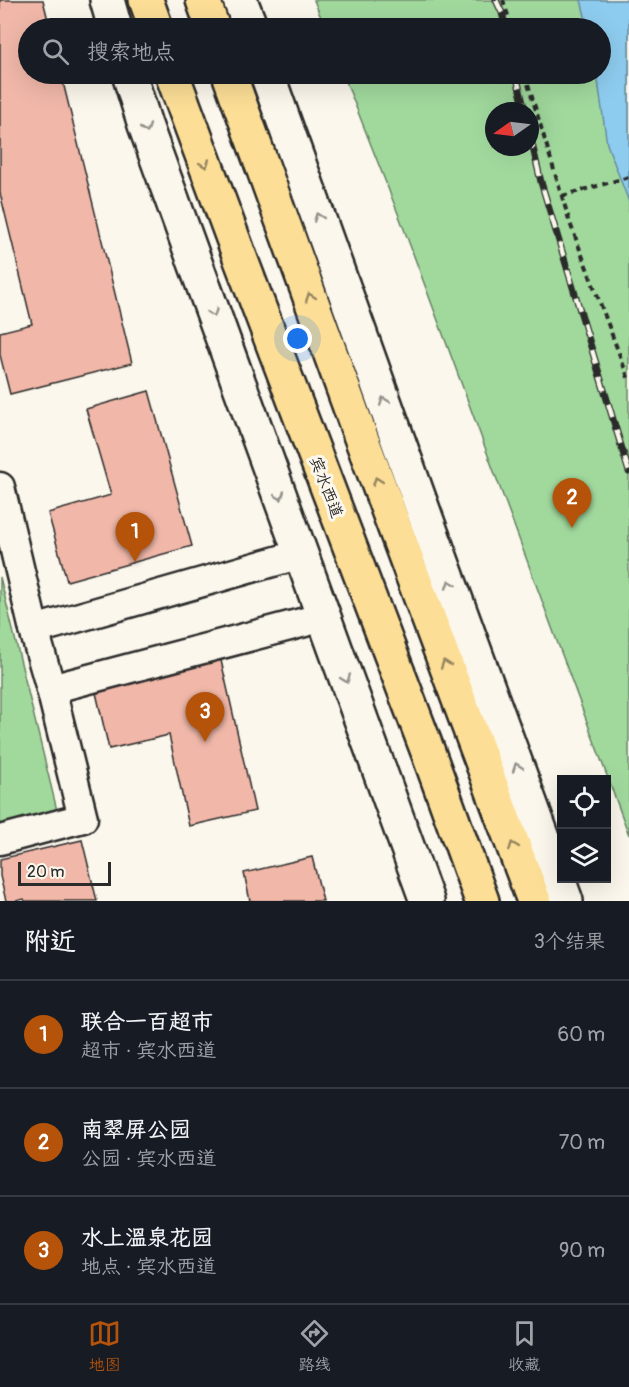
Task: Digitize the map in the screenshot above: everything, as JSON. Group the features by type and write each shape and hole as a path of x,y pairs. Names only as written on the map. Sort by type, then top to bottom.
{"main road":[{"path":"146,0 152,18"},
{"path":"203,0 209,18"},
{"name":"宾水西道","path":"176,84 424,741 482,901"},
{"path":"233,84 363,443 534,901"}],"street":[{"path":"107,0 112,18"},
{"path":"240,0 247,18"},
{"path":"132,84 145,125 427,901"},
{"path":"271,84 566,901"},
{"path":"0,487 34,630 83,818 0,840"},
{"path":"34,630 301,554"},
{"path":"51,689 324,617"}],"path":[{"path":"503,0 509,18"},
{"path":"528,84 570,223 629,380"},
{"path":"562,196 629,177"}],"green space":[{"path":"314,0 629,0 629,835 611,787 611,775 607,775 401,221 347,84 611,84 611,18 321,18"},
{"path":"0,577 62,831 0,849"}],"water":[{"path":"581,0 629,0 629,202 607,144 598,84 611,84 611,18 586,18"}],"building":[{"path":"0,0 43,0 48,18 18,18 18,84 63,84 132,363 10,394 0,355 0,332 32,324 0,193"},
{"path":"149,391 192,546 67,581 48,513 111,495 86,409"},
{"path":"220,656 255,811 189,826 169,735 109,749 94,684"},
{"path":"82,840 97,901 25,901 24,899 6,901 0,876 0,859"},
{"path":"312,857 323,901 250,901 244,873"}],"railway":[{"path":"496,0 503,18"},
{"path":"518,84 523,102"},
{"path":"535,156 629,472"}],"place":[{"name":"南翠屏公园","path":"572,528"},
{"name":"联合一百超市","path":"135,562"},
{"name":"水上温泉花园","path":"205,742"}]}
